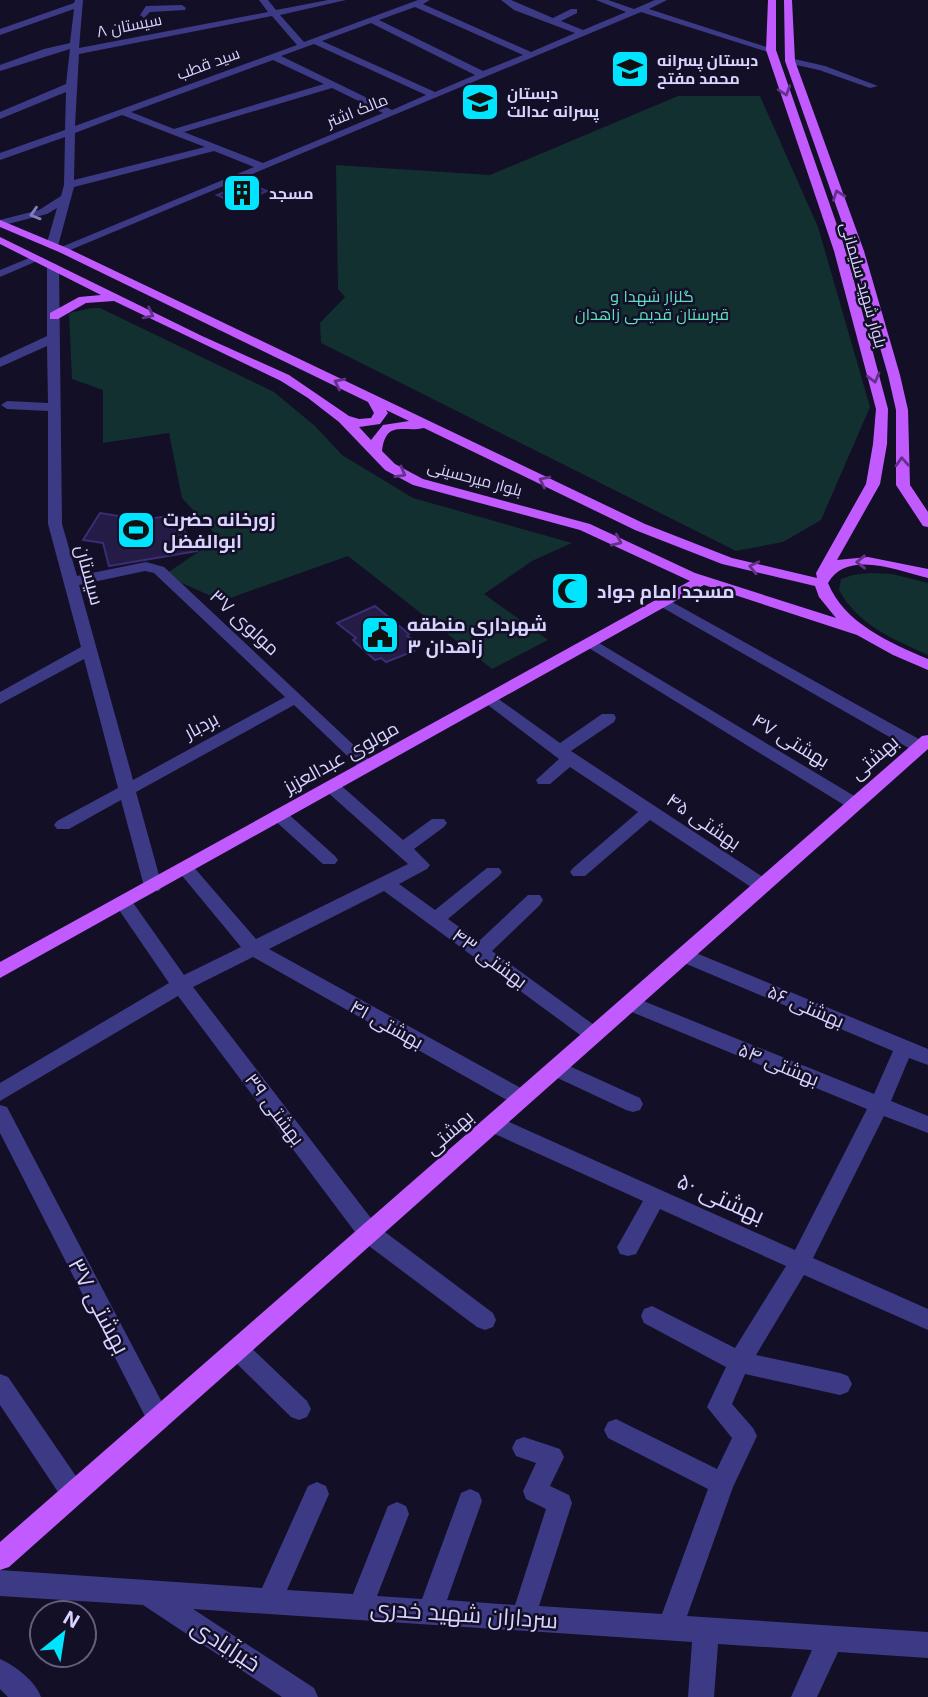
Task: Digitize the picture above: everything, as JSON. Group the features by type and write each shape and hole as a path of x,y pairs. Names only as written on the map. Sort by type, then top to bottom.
{"main road":[{"name":"بلوار شهید سلیمانی","path":"788,0 790,61 858,251 894,375 901,410 903,485 928,523"},
{"name":"بلوار شهید سلیمانی","path":"769,1 771,50 840,251 882,409 880,444 873,484 822,578"},
{"name":"بلوار میرحسینی","path":"0,223 58,248 640,527 727,561 822,578"},
{"name":"بلوار میرحسینی","path":"0,240 198,340 285,378 344,419 390,467 418,482 585,527 702,580 861,631"},
{"path":"54,316 83,300 117,298"},
{"path":"344,419 359,424 375,421 381,413 374,400"},
{"path":"375,454 375,441 385,429 408,424 433,428"},
{"path":"928,574 870,561 842,563 822,578 832,604 861,631 928,665"},
{"name":"مولوی عبدالعزیز","path":"0,971 702,580"},
{"name":"بهشتی","path":"0,1558 924,744"}],"street":[{"path":"262,0 302,45"},
{"name":"سیستان ۸","path":"0,68 47,51 74,49 197,28 342,0"},
{"path":"505,0 583,33"},
{"path":"600,0 771,50"},
{"name":"مالک اشتر","path":"58,248 663,0"},
{"path":"421,2 471,29 530,55"},
{"name":"سید قطب","path":"0,157 421,2"},
{"path":"0,32 78,3 71,86 69,185 58,248"},
{"path":"144,15 146,9 180,4 197,28"},
{"path":"553,22 574,11"},
{"path":"372,20 483,75"},
{"path":"314,41 434,95"},
{"path":"273,56 391,113"},
{"path":"790,61 822,68 873,86"},
{"path":"174,132 333,85"},
{"path":"0,116 71,86"},
{"path":"122,112 262,166"},
{"path":"69,185 215,148"},
{"path":"0,223 43,212 66,197"},
{"path":"0,274 38,258"},
{"name":"سیستان","path":"54,266 55,524 153,886"},
{"path":"0,363 54,338"},
{"path":"7,405 54,407"},
{"name":"مولوی ۳۷","path":"71,582 146,566 159,570 368,766"},
{"path":"663,601 784,670 924,744"},
{"name":"بهشتی ۴۷","path":"589,642 855,804"},
{"path":"3,694 89,649"},
{"name":"بردبار","path":"63,825 295,698"},
{"name":"بهشتی ۴۵","path":"490,698 565,754 763,886"},
{"path":"544,780 565,754 608,718"},
{"path":"0,1093 181,985 421,865 331,786"},
{"path":"579,872 650,810"},
{"path":"279,815 329,860"},
{"path":"403,849 438,823"},
{"path":"185,867 254,950"},
{"path":"436,919 494,872"},
{"name":"بهشتی ۴۳","path":"386,883 594,1035"},
{"path":"481,950 534,900"},
{"name":"بهشتی ۳۹","path":"124,902 181,985 369,1233 485,1320"},
{"name":"بهشتی ۴۱","path":"254,950 521,1098"},
{"name":"بهشتی ۵۶","path":"684,955 928,1057"},
{"name":"بهشتی ۵۴","path":"629,1003 928,1125"},
{"path":"670,1627 722,1484 745,1436 719,1407 739,1362 800,1262 879,1105 904,1047"},
{"path":"556,1068 634,1104"},
{"name":"بهشتی ۳۷","path":"0,1113 158,1418"},
{"name":"بهشتی ۵۰","path":"493,1124 928,1320"},
{"path":"628,1247 656,1197"},
{"path":"652,1317 739,1362 840,1384"},
{"path":"237,1349 299,1409"},
{"path":"0,1385 74,1493"},
{"path":"616,1430 722,1484"},
{"path":"523,1618 559,1503 535,1491 552,1457 524,1448"},
{"path":"269,1601 317,1494"},
{"path":"430,1612 470,1501"},
{"path":"360,1607 397,1514"},
{"name":"سرداران شهید خدری","path":"0,1583 928,1645"},
{"name":"خیرآبادی","path":"147,1593 305,1697"},
{"path":"701,1697 706,1630"},
{"path":"804,1697 831,1639"},
{"path":"0,1672 28,1697"}],"green space":[{"name":"گلزار شهدا و قبرستان قدیمی زاهدان","path":"678,96 760,96 818,227 870,407 821,520 783,542 736,551 321,343 320,323 345,297 338,289 336,165 490,175"},
{"path":"100,308 274,392 315,426 342,455 413,498 572,543 532,561 484,594 548,640 492,669 348,556 222,601 164,575 219,538 182,498 169,433 103,443 103,390 72,379 69,313"},
{"path":"870,573 892,574 928,583 928,655 878,630 856,613 847,602 839,590 841,579"}],"building":[{"name":"مسجد","path":"247,183 267,191 237,204 217,195"},
{"name":"زورخانه حضرت ابوالفضل","path":"100,513 142,520 174,515 197,551 109,566 103,543 83,540"},
{"name":"شهرداری منطقه ۳ زاهدان","path":"375,606 416,642 408,646 414,651 386,662 381,658 375,660 353,640 356,638 337,623"}],"place":[{"name":"دبستان پسرانه محمد مفتح","path":"630,69"},
{"name":"دبستان پسرانه عدالت","path":"480,102"},
{"name":"مسجد","path":"242,193"},
{"name":"زورخانه حضرت ابوالفضل","path":"136,530"},
{"name":"مسجد امام جواد","path":"570,591"},
{"name":"شهرداری منطقه ۳ زاهدان","path":"380,635"}]}
